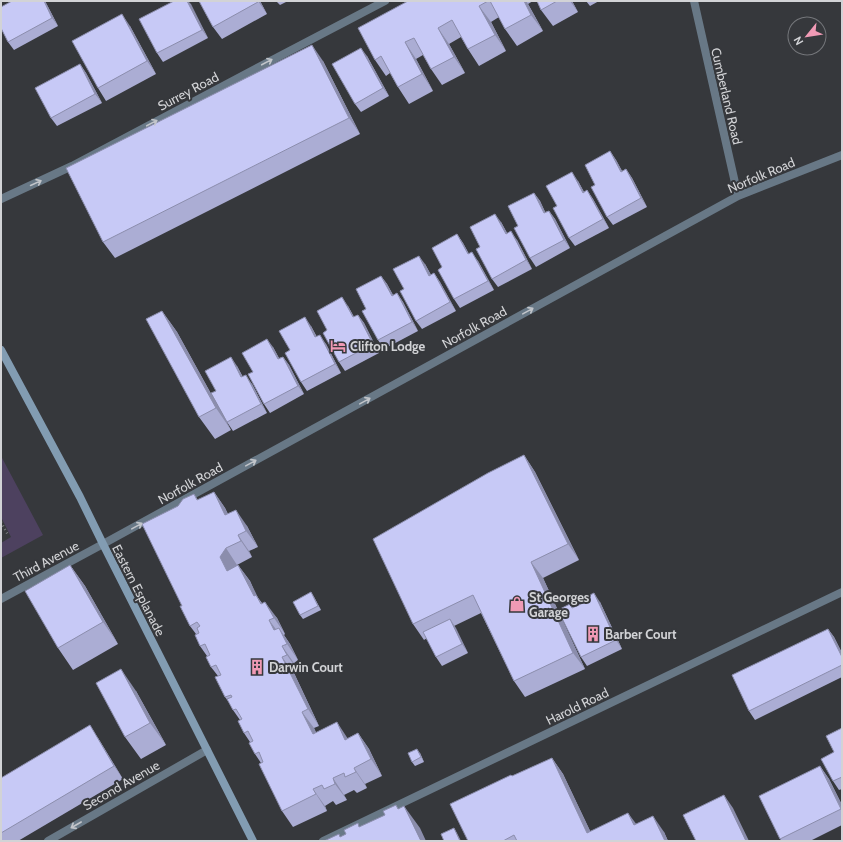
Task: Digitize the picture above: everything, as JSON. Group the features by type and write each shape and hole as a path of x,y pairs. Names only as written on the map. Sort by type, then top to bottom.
{"main road":[{"name":"Eastern Esplanade","path":"1,350 80,497 253,841"}],"street":[{"name":"Surrey Road","path":"1,199 72,166 386,1"},
{"name":"Cumberland Road","path":"694,1 738,196"},
{"name":"Norfolk Road","path":"103,544 738,196 842,155"},
{"name":"Third Avenue","path":"1,599 103,544"},
{"name":"Harold Road","path":"323,841 842,592"},
{"name":"Second Avenue","path":"48,841 207,750"}],"path":[{"path":"1,522 8,535"}],"shaded area":[{"path":"1,456 43,535 1,558 1,543 11,537 1,517"}],"building":[{"path":"12,1 44,1 52,18 8,42 1,28 1,7"},
{"path":"174,1 187,1 202,30 157,53 139,19"},
{"path":"199,1 258,1 258,2 213,27"},
{"path":"408,1 488,1 479,6 495,35 468,49 452,20 438,28 454,57 431,69 414,38 405,42 422,74 398,87 381,56 375,60 358,28"},
{"path":"490,1 524,1 531,15 505,29"},
{"path":"537,1 557,1 541,10"},
{"path":"122,14 147,61 98,88 72,41"},
{"path":"312,45 349,118 103,242 66,168"},
{"path":"361,48 383,88 355,104 332,64"},
{"path":"80,64 95,94 51,118 35,88"},
{"path":"610,151 621,172 626,169 641,198 607,217 591,187 595,185 585,165"},
{"path":"572,172 583,193 587,190 603,219 569,238 553,208 557,206 546,186"},
{"path":"534,193 544,213 549,211 564,240 530,258 514,228 518,226 508,206"},
{"path":"495,214 506,234 511,231 526,260 492,279 476,249 480,247 470,227"},
{"path":"457,234 468,254 472,252 488,281 454,299 438,270 442,267 432,248"},
{"path":"419,256 429,276 434,273 450,302 416,321 400,291 404,289 393,269"},
{"path":"381,276 392,296 397,293 412,322 378,340 362,311 366,309 356,289"},
{"path":"342,297 353,317 358,315 373,344 339,362 323,333 327,330 317,311"},
{"path":"162,311 216,408 199,417 146,319"},
{"path":"305,317 315,337 320,335 335,364 301,382 285,353 290,350 279,331"},
{"path":"267,339 278,359 283,357 298,386 264,404 248,374 253,372 242,353"},
{"path":"231,357 241,377 246,375 261,404 227,422 211,393 216,391 205,371"},
{"path":"524,455 568,544 531,562 573,653 514,681 473,595 413,624 373,539 488,473"},
{"name":"Darwin Court","path":"214,492 225,515 236,510 246,531 238,535 241,541 226,548 220,557 227,571 238,565 254,596 256,595 261,604 265,602 274,618 269,620 274,630 279,628 287,644 282,646 287,655 282,657 308,709 302,712 313,734 337,722 345,740 358,733 371,759 354,768 356,772 345,777 344,773 333,778 335,784 324,789 322,785 313,789 316,794 282,811 259,764 263,762 259,752 255,754 249,743 253,741 248,731 244,733 238,721 242,719 236,709 233,710 227,699 232,697 231,695 225,697 215,677 221,675 216,665 211,667 206,657 210,655 205,644 200,646 195,635 199,633 197,628 200,626 197,622 190,626 180,606 182,606 142,524 178,506 183,499 194,494 197,500"},
{"path":"70,565 103,622 58,648 25,591"},
{"path":"311,592 318,606 300,615 293,602"},
{"name":"Barber Court","path":"594,593 616,640 581,657 558,610 570,604 572,608 579,605 585,602 584,598"},
{"path":"450,619 462,644 436,657 423,632"},
{"path":"828,629 842,657 842,665 749,711 732,675"},
{"path":"121,669 150,723 125,737 96,683"},
{"path":"90,725 114,766 1,833 1,778"},
{"path":"842,728 842,777 833,781 821,759 834,752 826,736"},
{"path":"417,749 421,757 412,762 408,753"},
{"path":"552,758 587,833 628,813 634,825 653,816 665,841 517,841 514,835 503,841 468,841 450,804 511,775 512,776"},
{"path":"820,766 841,809 780,839 759,796"},
{"path":"724,795 746,841 696,841 683,815"},
{"path":"396,805 398,809 404,806 421,841 324,841 339,834 340,837 346,834 344,830 358,823 359,827 385,815 383,811"},
{"path":"454,828 460,841 444,841 441,834"}],"place":[{"name":"Clifton Lodge","path":"338,346"},
{"name":"St Georges Garage","path":"517,604"},
{"name":"Barber Court","path":"593,634"},
{"name":"Darwin Court","path":"257,667"}]}
